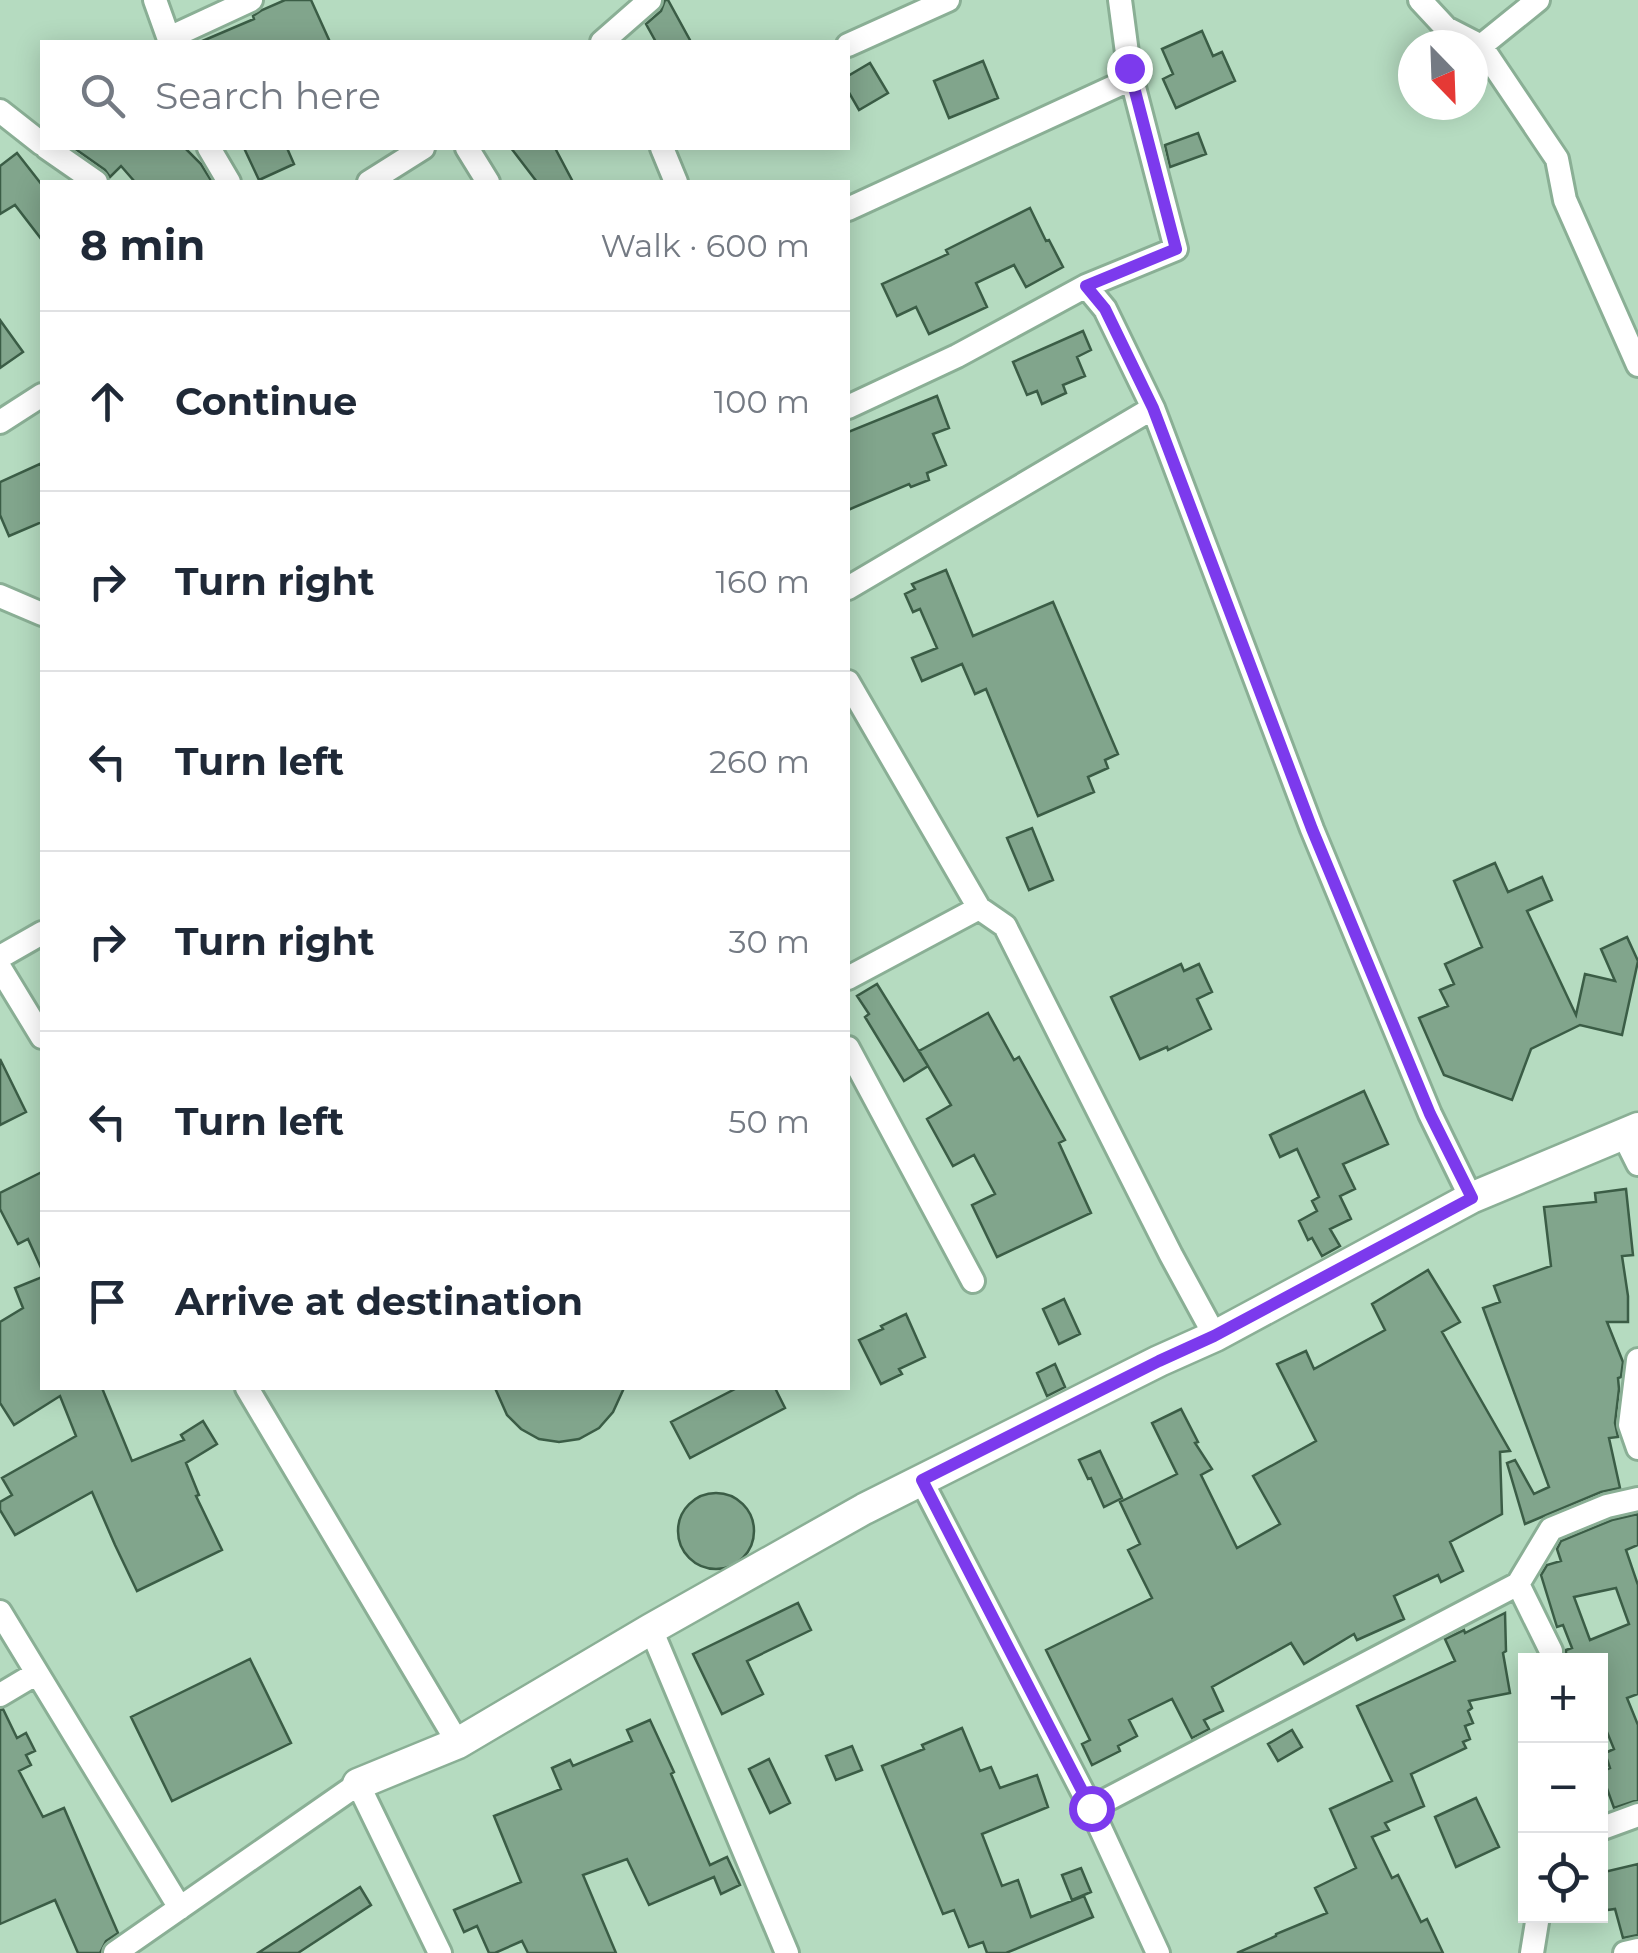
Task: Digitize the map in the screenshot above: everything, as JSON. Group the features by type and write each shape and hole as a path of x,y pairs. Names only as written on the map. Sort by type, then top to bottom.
{"street":[{"path":"156,0 169,40 251,0"},
{"path":"604,40 650,0"},
{"path":"850,44 948,0"},
{"path":"850,406 956,356 1086,286 1176,249 1131,79 1120,0"},
{"path":"1420,0 1450,30"},
{"path":"1488,41 1538,0"},
{"path":"1488,55 1557,159 1566,200 1638,366"},
{"path":"850,208 1131,79"},
{"path":"0,112 40,142"},
{"path":"51,150 93,180"},
{"path":"210,150 228,180"},
{"path":"371,180 420,150"},
{"path":"469,150 487,180"},
{"path":"663,150 675,180"},
{"path":"1086,286 1105,309 1153,408 1312,829 1430,1114 1472,1198"},
{"path":"0,422 40,396"},
{"path":"850,587 1153,408"},
{"path":"0,596 40,613"},
{"path":"850,685 979,908 1004,926 1214,1336"},
{"path":"850,977 979,908"},
{"path":"0,957 40,934"},
{"path":"0,968 40,1034"},
{"path":"850,1052 973,1280"},
{"path":"116,1953 358,1784 458,1743 864,1509 1214,1336 1472,1198 1630,1131 1638,1164"},
{"path":"1638,1360 1630,1424 1638,1448"},
{"path":"248,1390 458,1743"},
{"path":"922,1480 1091,1808 1158,1953"},
{"path":"1091,1808 1518,1584 1551,1529 1608,1506 1638,1499"},
{"path":"1518,1584 1551,1653"},
{"path":"0,1612 180,1908"},
{"path":"651,1629 787,1953"},
{"path":"0,1695 36,1672"},
{"path":"358,1784 440,1953"},
{"path":"1608,1825 1638,1815"},
{"path":"1532,1953 1537,1923"},
{"path":"1625,1953 1638,1950"}],"building":[{"path":"285,0 311,0 329,40 205,40 254,19 262,10"},
{"path":"668,0 690,40 655,40 646,24"},
{"path":"1202,31 1213,56 1222,52 1235,81 1176,108 1163,79 1173,74 1162,49"},
{"path":"983,61 998,98 949,118 934,81"},
{"path":"870,63 888,93 859,110 850,94 850,75"},
{"path":"1198,133 1206,154 1170,167 1165,145"},
{"path":"77,150 187,150 211,180 133,180 121,166 110,177"},
{"path":"245,150 288,150 294,164 259,180"},
{"path":"513,150 556,150 572,180 535,180"},
{"path":"17,153 40,182 40,237 15,205 0,214 0,166"},
{"path":"1030,208 1063,267 1026,287 1014,265 976,283 987,307 929,334 916,307 897,316 882,284 948,254 946,250"},
{"path":"0,320 23,352 0,368"},
{"path":"1083,331 1091,350 1077,357 1085,376 1063,385 1066,393 1042,404 1037,391 1027,395 1013,362"},
{"path":"937,396 949,428 933,434 946,465 927,473 929,480 911,487 909,484 850,509 850,431"},
{"path":"40,464 40,523 9,536 0,515 0,482"},
{"path":"946,570 973,636 1053,602 1118,754 1105,760 1108,768 1088,777 1094,792 1038,816 986,689 975,694 962,664 922,681 912,658 937,648 920,609 913,612 905,594 915,589 912,584"},
{"path":"1032,828 1053,880 1029,890 1007,838"},
{"path":"1495,863 1508,892 1542,877 1552,900 1527,911 1576,1015 1585,974 1615,981 1601,949 1627,937 1638,961 1622,1035 1580,1025 1531,1049 1512,1100 1444,1075 1419,1018 1448,1006 1440,990 1454,984 1445,964 1482,947 1454,881"},
{"path":"1181,964 1184,971 1199,964 1212,992 1197,999 1211,1029 1140,1059 1111,997"},
{"path":"877,984 928,1066 904,1081 865,1017 869,1014 857,996"},
{"path":"988,1013 1014,1060 1019,1057 1065,1140 1059,1143 1091,1213 997,1257 972,1205 995,1194 974,1155 953,1166 927,1119 951,1105 919,1051"},
{"path":"0,1059 26,1112 0,1125"},
{"path":"1364,1091 1388,1144 1343,1164 1355,1189 1340,1196 1351,1219 1330,1229 1340,1246 1322,1256 1299,1221 1317,1211 1312,1201 1319,1197 1297,1149 1280,1157 1270,1135"},
{"path":"40,1173 40,1266 28,1239 18,1244 0,1209 0,1193"},
{"path":"1626,1189 1633,1255 1622,1256 1628,1322 1607,1322 1623,1362 1615,1423 1618,1437 1609,1438 1620,1488 1525,1524 1507,1463 1515,1460 1534,1494 1549,1487 1483,1308 1500,1302 1494,1286 1551,1266 1544,1207 1596,1202 1595,1193"},
{"path":"1428,1270 1460,1322 1442,1332 1510,1451 1500,1452 1502,1514 1450,1542 1463,1571 1441,1582 1438,1575 1394,1596 1404,1619 1357,1640 1354,1634 1304,1664 1291,1643 1212,1687 1223,1711 1204,1720 1209,1729 1192,1738 1172,1699 1129,1720 1137,1736 1118,1746 1120,1751 1092,1765 1082,1744 1090,1740 1046,1650 1152,1598 1128,1550 1140,1544 1120,1502 1177,1474 1152,1423 1181,1409 1198,1442 1195,1443 1212,1469 1201,1475 1237,1548 1280,1524 1253,1476 1316,1441 1277,1364 1306,1351 1314,1369 1385,1330 1372,1304"},
{"path":"40,1278 40,1390 103,1390 132,1461 184,1440 181,1435 203,1421 217,1444 186,1463 199,1495 196,1496 222,1550 137,1591 92,1492 15,1535 0,1510 0,1502 12,1495 2,1478 76,1436 60,1396 14,1425 0,1403 0,1322 23,1308 15,1288"},
{"path":"1064,1299 1080,1334 1059,1344 1043,1309"},
{"path":"906,1314 925,1357 899,1369 902,1374 881,1384 859,1340"},
{"path":"1055,1364 1065,1387 1047,1396 1037,1373"},
{"path":"496,1390 623,1390 613,1412 599,1428 579,1439 539,1439 507,1415"},
{"path":"733,1390 776,1390 785,1408 690,1458 671,1422"},
{"path":"1100,1451 1122,1498 1104,1507 1079,1460"},
{"path":"716,1493 743,1504 754,1531 743,1558 716,1569 689,1558 678,1531 689,1504"},
{"path":"1638,1514 1638,1545 1626,1550 1638,1585 1638,1694 1627,1698 1638,1725 1638,1800 1614,1808 1608,1791 1608,1752 1614,1749 1608,1734 1608,1653 1566,1653 1572,1648 1563,1625 1557,1627 1541,1575 1547,1565 1561,1561 1557,1549 1561,1541","holes":["1616,1588 1629,1624 1590,1640 1574,1597"]},
{"path":"798,1603 811,1630 747,1661 763,1694 722,1714 693,1654"},
{"path":"1505,1613 1503,1653 1510,1693 1469,1701 1473,1723 1465,1726 1470,1739 1463,1742 1466,1748 1411,1774 1424,1806 1385,1823 1389,1830 1372,1837 1392,1878 1398,1875 1421,1922 1427,1919 1443,1953 1237,1953 1327,1913 1315,1888 1356,1868 1330,1809 1392,1781 1357,1706 1455,1661 1445,1639"},
{"path":"250,1659 291,1743 172,1801 131,1717"},
{"path":"3,1709 17,1738 26,1733 35,1751 26,1755 31,1765 19,1771 43,1817 64,1808 118,1933 106,1941 100,1953 78,1953 55,1900 0,1924"},
{"path":"650,1720 710,1865 727,1857 740,1885 721,1894 714,1877 649,1905 627,1859 583,1875 616,1953 528,1953 522,1941 489,1953 477,1926 464,1932 454,1910 521,1882 494,1816 561,1789 552,1768 570,1760 573,1766 632,1741 627,1730"},
{"path":"962,1728 980,1771 991,1767 1000,1788 1037,1775 1048,1807 982,1834 1002,1886 1018,1880 1031,1917 1084,1896 1093,1917 1006,1953 987,1953 983,1942 969,1947 954,1910 943,1914 882,1766"},
{"path":"1292,1730 1302,1747 1278,1761 1268,1744"},
{"path":"852,1746 862,1770 836,1780 826,1756"},
{"path":"769,1759 790,1803 770,1813 749,1769"},
{"path":"1476,1798 1499,1847 1456,1867 1435,1817"},
{"path":"1638,1864 1638,1935 1623,1938 1615,1909 1608,1910 1608,1871"},
{"path":"1081,1868 1091,1892 1072,1900 1062,1875"},
{"path":"360,1887 371,1905 298,1953 258,1953"}],"route":[{"path":"1091,1808 922,1480 1214,1336 1472,1198 1430,1114 1312,829 1153,408 1105,309 1086,286 1176,249 1129,68"}]}
